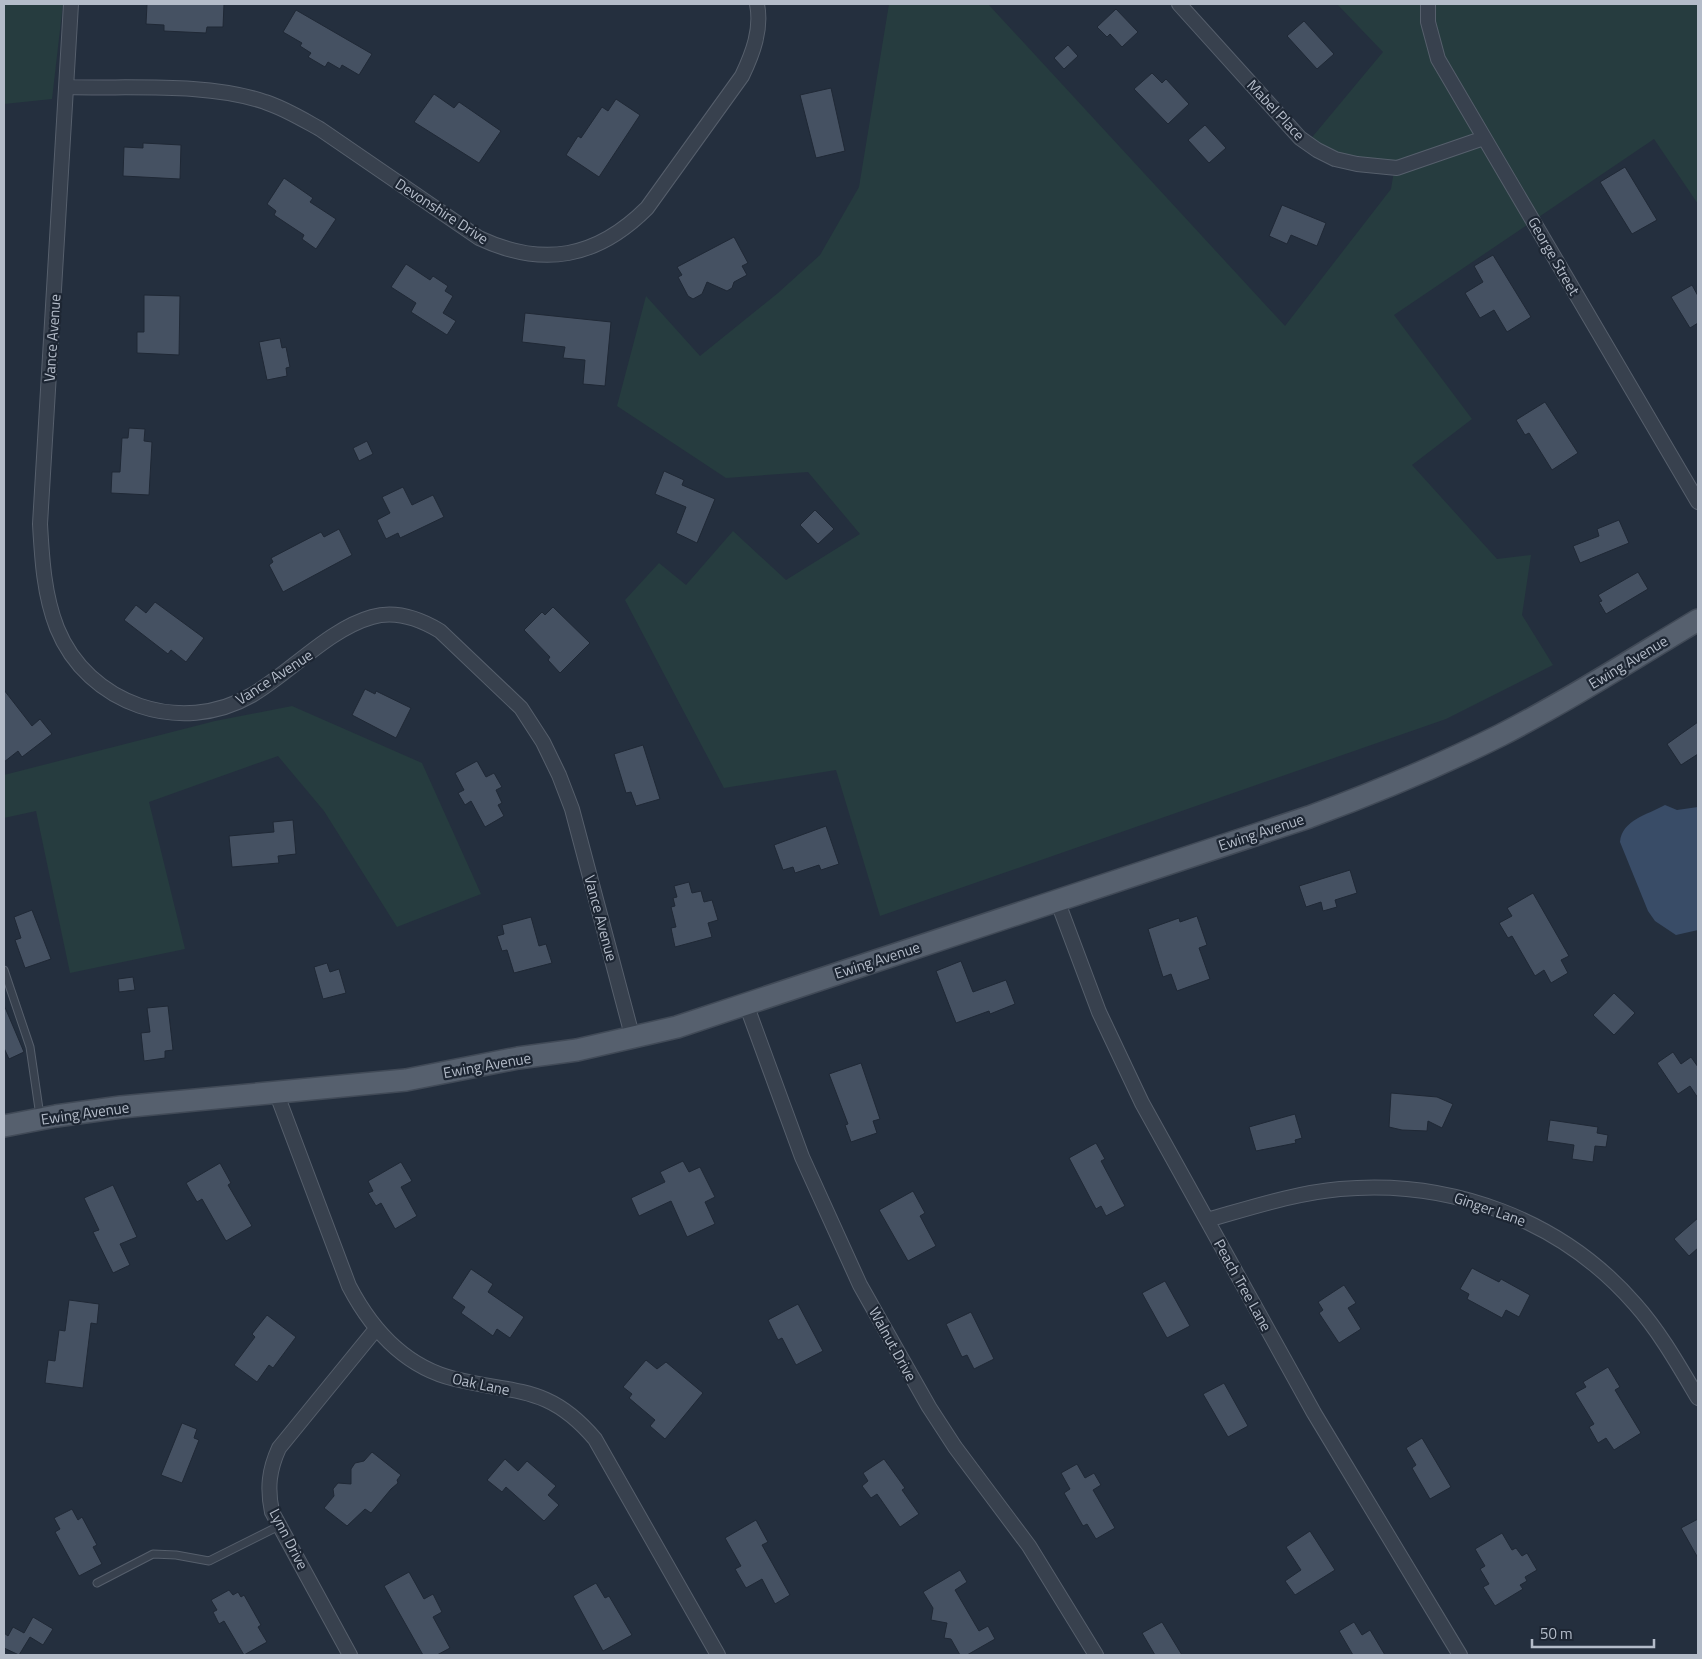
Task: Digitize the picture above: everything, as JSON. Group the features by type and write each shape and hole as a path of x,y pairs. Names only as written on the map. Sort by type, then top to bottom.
{"main road":[{"name":"Ewing Avenue","path":"4,1126 40,1118 121,1107 406,1080 633,1039 746,1004 1309,817 1431,768 1503,734 1572,696 1698,620"}],"street":[{"name":"Vance Avenue","path":"71,4 40,524 42,559 49,599 57,628 68,649 80,666 98,684 118,697 160,712 184,714 223,708 253,694 355,623 374,616 390,614 409,616 426,622 440,632 521,708 543,742 572,808 633,1039"},
{"name":"Devonshire Drive","path":"67,87 205,90 238,94 265,102 295,114 320,129 479,238 500,248 522,254 563,254 585,250 608,240 629,226 647,208 742,76 752,55 757,33 757,4"},
{"name":"Mabel Place","path":"1179,4 1300,138 1317,150 1335,159 1357,164 1397,168 1484,138"},
{"name":"George Street","path":"1428,4 1428,22 1438,59 1698,502"},
{"name":"Peach Tree Lane","path":"1057,900 1099,1012 1124,1069 1314,1413 1460,1655"},
{"name":"Walnut Drive","path":"746,1004 802,1157 860,1285 929,1407 955,1448 1029,1546 1096,1655"},
{"name":"Oak Lane","path":"276,1092 349,1286 362,1311 376,1329 406,1356 430,1370 453,1379 536,1395 564,1409 580,1422 595,1439 718,1655"},
{"name":"Ginger Lane","path":"1207,1220 1302,1195 1338,1189 1374,1187 1416,1189 1452,1195 1492,1207 1525,1221 1557,1238 1610,1278 1635,1304 1661,1337 1698,1398"},
{"name":"Lynn Drive","path":"350,1655 279,1526 268,1496 268,1480 279,1448 376,1329"}],"lane":[{"path":"4,970 30,1048 40,1118"},
{"path":"97,1583 153,1554 176,1555 209,1561 279,1526"}],"green space":[{"path":"4,4 63,4 52,99 4,104"},
{"path":"889,4 988,4 1285,326 1391,189 1395,165 1304,147 1383,52 1337,4 1698,4 1698,204 1654,139 1394,315 1472,419 1412,465 1497,559 1531,555 1522,615 1553,665 1446,719 880,916 836,770 724,788 625,600 659,563 686,585 733,531 786,580 860,534 808,472 726,478 617,406 646,296 700,356 778,293 820,255 859,187"},
{"path":"292,706 422,763 481,894 397,927 324,811 278,756 149,802 185,949 70,973 36,811 4,818 4,775 215,721"}],"water":[{"path":"1665,805 1677,810 1698,807 1698,930 1676,935 1655,921 1648,911 1620,842 1625,828 1630,823"}],"building":[{"path":"147,4 224,4 223,27 207,27 206,33 164,31 164,25 146,24"},
{"path":"1116,9 1138,32 1122,47 1110,34 1107,37 1097,27"},
{"path":"296,10 372,54 359,75 342,65 340,69 328,62 325,67 308,57 311,53 300,46 302,43 283,32"},
{"path":"1304,21 1334,54 1317,69 1287,36"},
{"path":"1068,45 1078,56 1064,69 1054,58"},
{"path":"1152,73 1162,83 1166,79 1189,104 1168,124 1134,89"},
{"path":"831,88 845,151 816,158 800,95"},
{"path":"434,94 454,108 459,102 501,131 479,163 414,122"},
{"path":"616,99 640,115 599,177 566,155 578,136 581,138 602,107 608,111"},
{"path":"1205,125 1226,148 1209,163 1188,140"},
{"path":"143,143 181,145 180,179 123,176 124,147 143,148"},
{"path":"1625,167 1657,220 1632,234 1600,182"},
{"path":"284,178 313,198 310,202 336,219 316,249 302,239 304,235 274,215 276,211 267,204"},
{"path":"1282,205 1326,223 1317,246 1291,235 1287,244 1269,236"},
{"path":"734,237 748,263 742,266 747,275 734,282 732,288 727,291 707,282 702,294 693,299 688,296 678,277 682,275 677,267"},
{"path":"1493,255 1531,317 1507,332 1494,310 1480,318 1465,293 1483,282 1474,266"},
{"path":"406,264 430,280 433,276 448,286 445,291 453,296 443,313 456,321 447,335 411,312 416,303 391,287"},
{"path":"1692,285 1698,296 1698,323 1690,328 1671,297"},
{"path":"144,295 180,296 179,355 137,353 137,332 144,332"},
{"path":"525,313 611,322 605,386 583,384 585,360 563,358 565,347 522,342"},
{"path":"280,338 282,348 286,347 290,367 286,368 287,376 267,380 259,342"},
{"path":"1545,402 1578,453 1552,470 1529,433 1525,435 1516,420"},
{"path":"129,428 145,429 144,441 152,442 149,495 111,493 112,472 120,472 122,438 128,438"},
{"path":"367,441 373,454 359,461 353,448"},
{"path":"664,471 684,480 682,485 715,499 697,543 676,533 686,507 655,494"},
{"path":"403,487 412,505 433,495 444,517 400,538 398,533 386,539 377,520 390,513 382,497"},
{"path":"815,510 834,529 818,544 800,525"},
{"path":"1619,520 1629,543 1580,563 1573,546 1599,536 1597,529"},
{"path":"339,529 352,555 283,592 269,565 273,562 271,558 321,532 324,537"},
{"path":"1638,572 1648,589 1606,614 1599,602 1602,601 1598,595"},
{"path":"155,602 204,638 186,662 171,650 168,654 124,620 136,605 146,613"},
{"path":"553,607 590,643 560,673 548,660 550,657 524,630 542,612 545,615"},
{"path":"365,689 375,694 376,691 411,708 396,738 352,715"},
{"path":"4,690 32,726 40,719 52,734 22,757 18,751 4,762"},
{"path":"1698,722 1698,754 1681,765 1667,744"},
{"path":"643,745 660,799 636,806 631,792 626,793 614,754"},
{"path":"477,761 486,777 494,773 502,787 496,790 502,803 498,805 504,816 485,827 471,801 465,805 458,793 464,790 455,773"},
{"path":"293,820 296,854 278,856 279,863 232,867 229,836 274,832 273,822"},
{"path":"826,826 839,864 821,870 819,865 795,873 793,867 783,870 774,845"},
{"path":"1350,870 1357,893 1335,900 1337,907 1323,911 1321,902 1306,907 1299,886"},
{"path":"689,882 692,893 701,891 704,902 712,900 718,920 708,923 712,937 675,947 671,928 676,927 671,907 675,906 673,898 677,897 674,886"},
{"path":"1533,893 1569,956 1561,960 1568,973 1551,983 1544,970 1535,976 1512,936 1508,938 1499,923 1512,916 1507,908"},
{"path":"32,910 51,959 25,968 15,940 21,938 14,917"},
{"path":"1197,916 1207,945 1199,948 1210,979 1177,991 1171,974 1163,977 1148,929 1179,918 1180,922"},
{"path":"531,917 539,946 546,944 552,963 514,973 507,950 502,951 497,936 504,934 502,925"},
{"path":"961,961 973,992 1006,980 1015,1004 990,1014 989,1011 956,1023 936,971"},
{"path":"327,963 330,972 339,969 346,993 323,999 314,967"},
{"path":"133,977 135,990 119,992 118,979"},
{"path":"1614,993 1635,1013 1614,1035 1593,1015"},
{"path":"4,1005 24,1052 9,1059 4,1048"},
{"path":"168,1006 173,1050 165,1051 165,1058 144,1061 141,1033 150,1032 147,1008"},
{"path":"1673,1052 1681,1064 1691,1057 1698,1067 1698,1098 1690,1086 1678,1094 1657,1063"},
{"path":"861,1063 880,1119 873,1121 877,1133 851,1142 845,1125 848,1124 829,1074"},
{"path":"1391,1093 1437,1097 1453,1104 1442,1128 1428,1121 1427,1131 1402,1130 1389,1127"},
{"path":"1295,1114 1302,1138 1295,1140 1296,1143 1256,1151 1249,1127"},
{"path":"1550,1120 1598,1127 1597,1133 1608,1135 1606,1147 1595,1146 1593,1162 1572,1159 1574,1145 1547,1141"},
{"path":"1096,1143 1105,1159 1101,1161 1125,1206 1106,1216 1101,1206 1096,1209 1069,1158"},
{"path":"683,1161 689,1172 700,1167 715,1197 705,1202 715,1224 687,1237 671,1201 639,1216 631,1198 665,1182 660,1172"},
{"path":"401,1162 412,1181 401,1187 417,1216 395,1229 381,1203 376,1206 368,1193 373,1191 368,1181"},
{"path":"220,1163 231,1183 228,1185 252,1226 226,1241 202,1199 197,1202 186,1183"},
{"path":"113,1185 137,1237 120,1244 130,1265 113,1273 93,1232 99,1230 84,1198"},
{"path":"913,1191 925,1213 920,1216 936,1246 908,1261 879,1210"},
{"path":"1698,1218 1698,1248 1689,1256 1674,1239"},
{"path":"1472,1268 1499,1282 1501,1279 1530,1295 1519,1317 1506,1310 1502,1318 1467,1299 1469,1294 1460,1289"},
{"path":"471,1269 493,1284 488,1292 524,1317 510,1338 497,1329 493,1336 461,1313 465,1307 452,1298"},
{"path":"1165,1281 1190,1326 1167,1338 1142,1293"},
{"path":"1344,1285 1356,1303 1348,1308 1361,1329 1339,1343 1319,1313 1323,1310 1318,1302"},
{"path":"69,1300 99,1304 97,1324 91,1323 83,1388 45,1383 48,1360 55,1361 59,1330 65,1331"},
{"path":"798,1304 823,1351 796,1365 782,1338 778,1340 768,1320"},
{"path":"971,1312 994,1359 974,1369 967,1355 962,1357 946,1324"},
{"path":"267,1315 296,1337 273,1368 269,1365 257,1382 234,1365 255,1337 252,1334"},
{"path":"646,1360 657,1369 666,1362 703,1393 665,1439 650,1426 655,1420 629,1398 632,1394 623,1387"},
{"path":"1608,1367 1620,1387 1615,1390 1641,1433 1614,1450 1606,1438 1598,1443 1589,1427 1594,1424 1575,1393 1586,1387 1583,1382"},
{"path":"1224,1383 1248,1426 1228,1437 1203,1394"},
{"path":"182,1423 197,1429 194,1438 199,1440 182,1483 161,1475"},
{"path":"1422,1438 1451,1487 1430,1499 1412,1468 1416,1465 1406,1448"},
{"path":"372,1452 401,1475 397,1480 398,1483 371,1513 365,1509 347,1526 324,1508 334,1496 333,1489 338,1483 351,1484 351,1469 355,1463 364,1461"},
{"path":"505,1459 518,1471 527,1461 556,1486 548,1495 559,1505 544,1521 506,1487 502,1492 487,1480"},
{"path":"884,1459 905,1488 902,1490 919,1514 900,1527 877,1494 871,1498 862,1486 868,1481 863,1473"},
{"path":"1077,1464 1085,1478 1094,1473 1101,1485 1093,1490 1115,1528 1096,1539 1087,1524 1083,1526 1064,1493 1070,1489 1061,1473"},
{"path":"72,1509 78,1520 82,1517 97,1545 93,1547 102,1564 79,1576 55,1532 60,1529 54,1518"},
{"path":"1698,1519 1698,1558 1681,1528"},
{"path":"756,1520 768,1542 762,1545 790,1595 775,1604 762,1579 746,1588 735,1569 741,1566 725,1538"},
{"path":"1310,1531 1335,1570 1295,1595 1285,1581 1301,1570 1286,1547"},
{"path":"1502,1533 1512,1550 1516,1548 1522,1556 1527,1553 1537,1570 1525,1577 1527,1581 1520,1585 1523,1589 1495,1606 1483,1587 1489,1584 1480,1569 1485,1566 1475,1549"},
{"path":"960,1570 967,1582 955,1590 979,1631 988,1626 995,1639 967,1655 960,1655 951,1639 944,1638 947,1623 931,1620 933,1608 923,1592"},
{"path":"409,1572 424,1599 433,1594 442,1612 433,1617 450,1648 437,1655 423,1655 384,1586"},
{"path":"596,1583 605,1598 609,1596 632,1635 603,1651 573,1596"},
{"path":"229,1590 233,1595 238,1592 241,1597 244,1595 261,1625 258,1627 267,1642 244,1655 224,1621 219,1624 213,1612 217,1610 211,1600"},
{"path":"33,1617 53,1629 43,1645 30,1637 19,1655 4,1648 4,1633 8,1636 13,1627 24,1633"},
{"path":"1162,1622 1182,1655 1155,1655 1142,1633"},
{"path":"1354,1622 1362,1635 1370,1630 1385,1655 1353,1655 1339,1631"}]}
